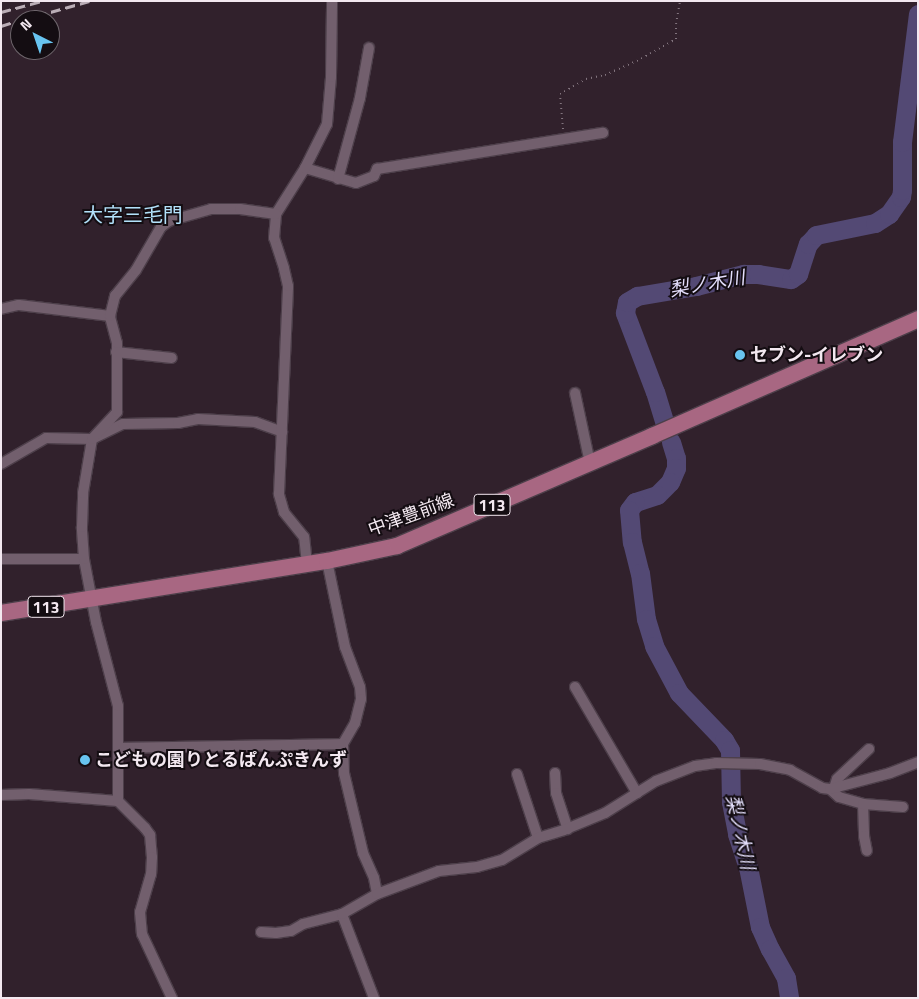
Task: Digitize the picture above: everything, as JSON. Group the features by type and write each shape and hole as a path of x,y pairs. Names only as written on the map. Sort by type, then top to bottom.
{"main road":[{"name":"中津豊前線","path":"1,613 327,561 397,546 918,319"}],"street":[{"path":"307,564 304,537 284,512 279,494 288,286 274,238 276,214 305,168 326,124 331,77 332,1"},
{"path":"338,179 360,98 369,48"},
{"path":"305,168 356,183 374,176 377,170 603,133"},
{"path":"118,801 118,706 92,600 84,559 82,527 83,493 92,438 117,412 117,343 110,316 115,296 136,270 161,227 169,221 211,209 240,208 276,214"},
{"path":"1,309 19,305 110,316"},
{"path":"116,352 172,358"},
{"path":"575,393 590,463"},
{"path":"1,464 46,438 92,438 123,424 178,423 198,419 255,422 282,432"},
{"path":"1,559 84,559"},
{"path":"327,561 345,647 360,687 361,699 355,723 343,744 344,774 363,853 374,878 377,894"},
{"path":"575,687 637,793"},
{"path":"119,748 343,744"},
{"path":"832,789 837,779 869,749"},
{"path":"261,932 291,931 303,924 342,914 377,894 439,871 477,867 502,860 538,838 605,813 656,781 687,769 716,762 760,764 790,770 822,788 832,789 890,773 918,762"},
{"path":"555,773 556,793 568,828"},
{"path":"517,774 538,838"},
{"path":"832,789 838,797 863,804 903,807"},
{"path":"1,796 29,794 118,801 134,815 150,835 151,874 140,912 142,934 172,998"},
{"path":"863,804 864,836 867,851"},
{"path":"342,914 374,998"}],"path":[{"path":"564,140 560,94 586,80 605,75 637,61 676,39 676,24 680,1"}],"waterway":[{"name":"梨ノ木川","path":"664,421 625,313 627,302 637,296 696,286 743,274 758,274 791,279 798,274 808,244 816,235 875,223 889,214 901,197 902,142 918,14"},
{"name":"梨ノ木川","path":"671,442 676,458 676,468 670,482 657,495 635,502 629,510 632,542 640,573 646,619 654,646 679,693 724,740 730,750 731,802 737,834 748,867 760,927 786,978 789,998"}],"railway":[{"path":"1,12 42,1"},
{"path":"57,10 89,1"},
{"path":"1,26 10,23"}],"place":[{"name":"セブン-イレブン","path":"740,355"},
{"name":"こどもの園りとるぱんぷきんず","path":"85,760"}],"district":[{"name":"大字三毛門","path":"133,214"}]}
